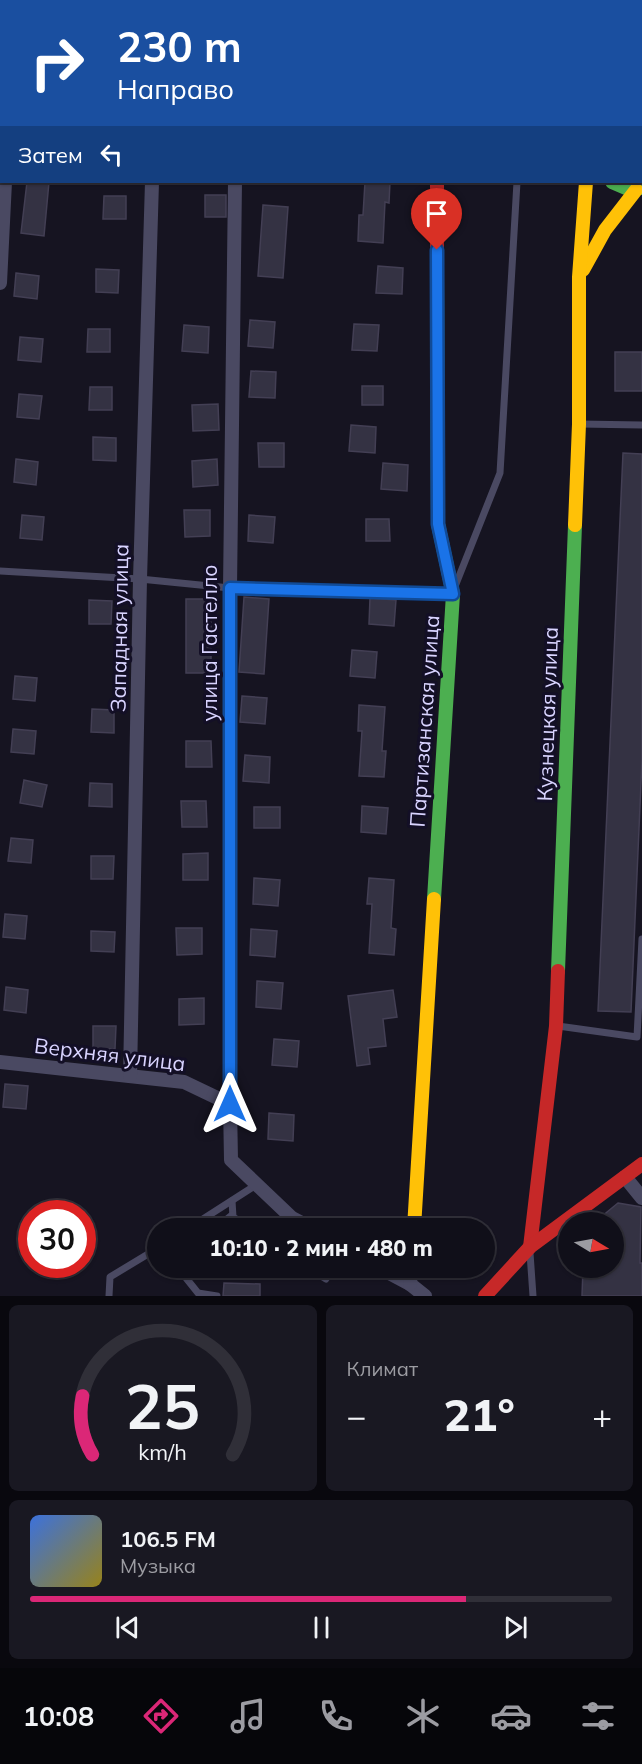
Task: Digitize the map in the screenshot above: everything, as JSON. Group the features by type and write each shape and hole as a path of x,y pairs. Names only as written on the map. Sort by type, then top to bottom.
{"main road":[{"name":"Партизанская улица","path":"415,1218 453,594 438,524 437,183"},
{"name":"Кузнецкая улица","path":"530,1247 556,1026 579,424 579,277 586,183"},
{"path":"614,183 618,186 639,189"},
{"path":"579,277 605,230 639,189"},
{"path":"485,1296 530,1247 642,1164"}],"street":[{"path":"0,283 4,183"},
{"name":"Западная улица","path":"130,1076 140,579 152,183"},
{"name":"улица Гастелло","path":"230,1104 230,588 235,183"},
{"name":"Верхняя улица","path":"0,1062 184,1082 230,1104"},
{"path":"230,1104 231,1160 292,1218"},
{"path":"626,1177 642,1198"},
{"path":"399,1278 425,1296"},
{"path":"410,1278 410,1284"}],"lane":[{"path":"0,571 140,579 230,588 453,594 500,473 518,183"},
{"path":"579,424 642,425"},
{"path":"556,1026 637,1037 642,939"},
{"path":"205,1218 256,1185"},
{"path":"232,1201 232,1215 235,1218"},
{"path":"228,1218 232,1215"},
{"path":"530,1247 533,1296"},
{"path":"109,1296 110,1277 147,1255"},
{"path":"186,1278 198,1293 217,1296"}],"building":[{"path":"27,183 49,183 44,236 21,233"},
{"path":"365,183 390,183 389,203 385,202 383,243 358,241 359,215 363,215"},
{"path":"205,195 226,195 226,217 205,217"},
{"path":"104,196 126,196 126,219 103,219"},
{"path":"263,205 288,207 283,278 258,276"},
{"path":"378,266 403,268 402,294 376,293"},
{"path":"96,269 119,270 118,293 96,292"},
{"path":"16,273 39,276 37,299 14,296"},
{"path":"250,320 275,322 273,348 248,346"},
{"path":"354,324 379,325 377,351 352,350"},
{"path":"184,325 209,327 208,353 182,351"},
{"path":"88,329 110,329 110,352 87,352"},
{"path":"20,337 43,339 41,362 18,360"},
{"path":"615,352 642,352 642,391 615,391"},
{"path":"251,371 276,372 275,398 249,397"},
{"path":"362,386 383,386 383,405 362,405"},
{"path":"90,387 112,387 112,410 89,410"},
{"path":"19,394 42,396 39,419 17,417"},
{"path":"218,404 219,430 193,431 192,405"},
{"path":"351,425 376,427 375,453 349,451"},
{"path":"93,437 116,438 116,461 93,460"},
{"path":"258,443 284,443 284,467 259,467"},
{"path":"623,453 642,454 642,760 631,1012 598,1011"},
{"path":"16,459 38,462 36,485 14,482"},
{"path":"217,459 218,485 193,487 192,461"},
{"path":"383,463 408,465 407,491 381,489"},
{"path":"184,510 210,510 210,536 185,537"},
{"path":"22,515 44,517 42,540 20,538"},
{"path":"249,515 275,517 273,543 248,541"},
{"path":"366,519 389,519 390,541 366,541"},
{"path":"244,597 269,599 264,674 239,672"},
{"path":"370,598 396,600 394,626 369,624"},
{"path":"186,599 211,599 211,673 186,673"},
{"path":"89,600 112,601 111,624 89,624"},
{"path":"352,650 377,652 375,678 350,676"},
{"path":"15,676 37,678 35,701 13,699"},
{"path":"242,696 267,698 265,724 240,722"},
{"path":"359,705 385,707 382,751 386,751 384,777 359,776 362,731 358,731"},
{"path":"92,709 114,710 114,733 91,732"},
{"path":"13,729 36,731 34,754 11,752"},
{"path":"186,741 211,741 212,767 186,767"},
{"path":"245,755 270,757 269,783 243,781"},
{"path":"24,780 47,785 42,807 20,803"},
{"path":"90,783 112,784 112,807 89,806"},
{"path":"181,801 206,801 207,827 182,827"},
{"path":"362,806 388,808 386,834 361,832"},
{"path":"254,807 280,807 280,828 254,828"},
{"path":"11,838 33,840 31,863 8,861"},
{"path":"208,853 208,880 183,880 183,854"},
{"path":"91,856 114,856 113,879 91,879"},
{"path":"254,878 280,880 278,906 253,904"},
{"path":"369,878 394,880 391,928 396,929 394,955 369,953 372,904 367,904"},
{"path":"5,914 27,916 25,939 3,937"},
{"path":"176,928 202,928 202,954 177,955"},
{"path":"251,929 277,931 275,957 250,955"},
{"path":"91,931 115,932 114,952 91,951"},
{"path":"257,981 283,983 281,1009 256,1007"},
{"path":"6,987 28,990 26,1013 4,1010"},
{"path":"393,990 397,1017 383,1019 386,1046 368,1048 370,1064 357,1066 348,996"},
{"path":"204,998 204,1024 179,1025 179,999"},
{"path":"93,1026 116,1026 115,1049 93,1049"},
{"path":"274,1039 299,1041 297,1067 272,1065"},
{"path":"5,1084 28,1086 26,1109 3,1107"},
{"path":"269,1113 294,1115 293,1141 268,1139"},
{"path":"618,1203 641,1207 642,1296 582,1296 583,1278 624,1278 624,1212 607,1212"},
{"path":"224,1283 260,1284 260,1296 223,1296"}],"traffic: fast":[{"path":"614,183 626,188 642,188"},
{"path":"434,899 453,594 438,524 437,275"},
{"path":"558,971 575,525"}],"traffic: slow":[{"path":"575,525 579,424 579,277 586,183"},
{"path":"583,270 605,230 636,190"},
{"path":"415,1218 434,899"}],"traffic: jam":[{"path":"437,183 437,275"},
{"path":"530,1247 556,1026 558,971"},
{"path":"485,1296 530,1247 642,1164"}],"route":[{"path":"230,1104 230,588 453,594 438,524 437,250"}]}
